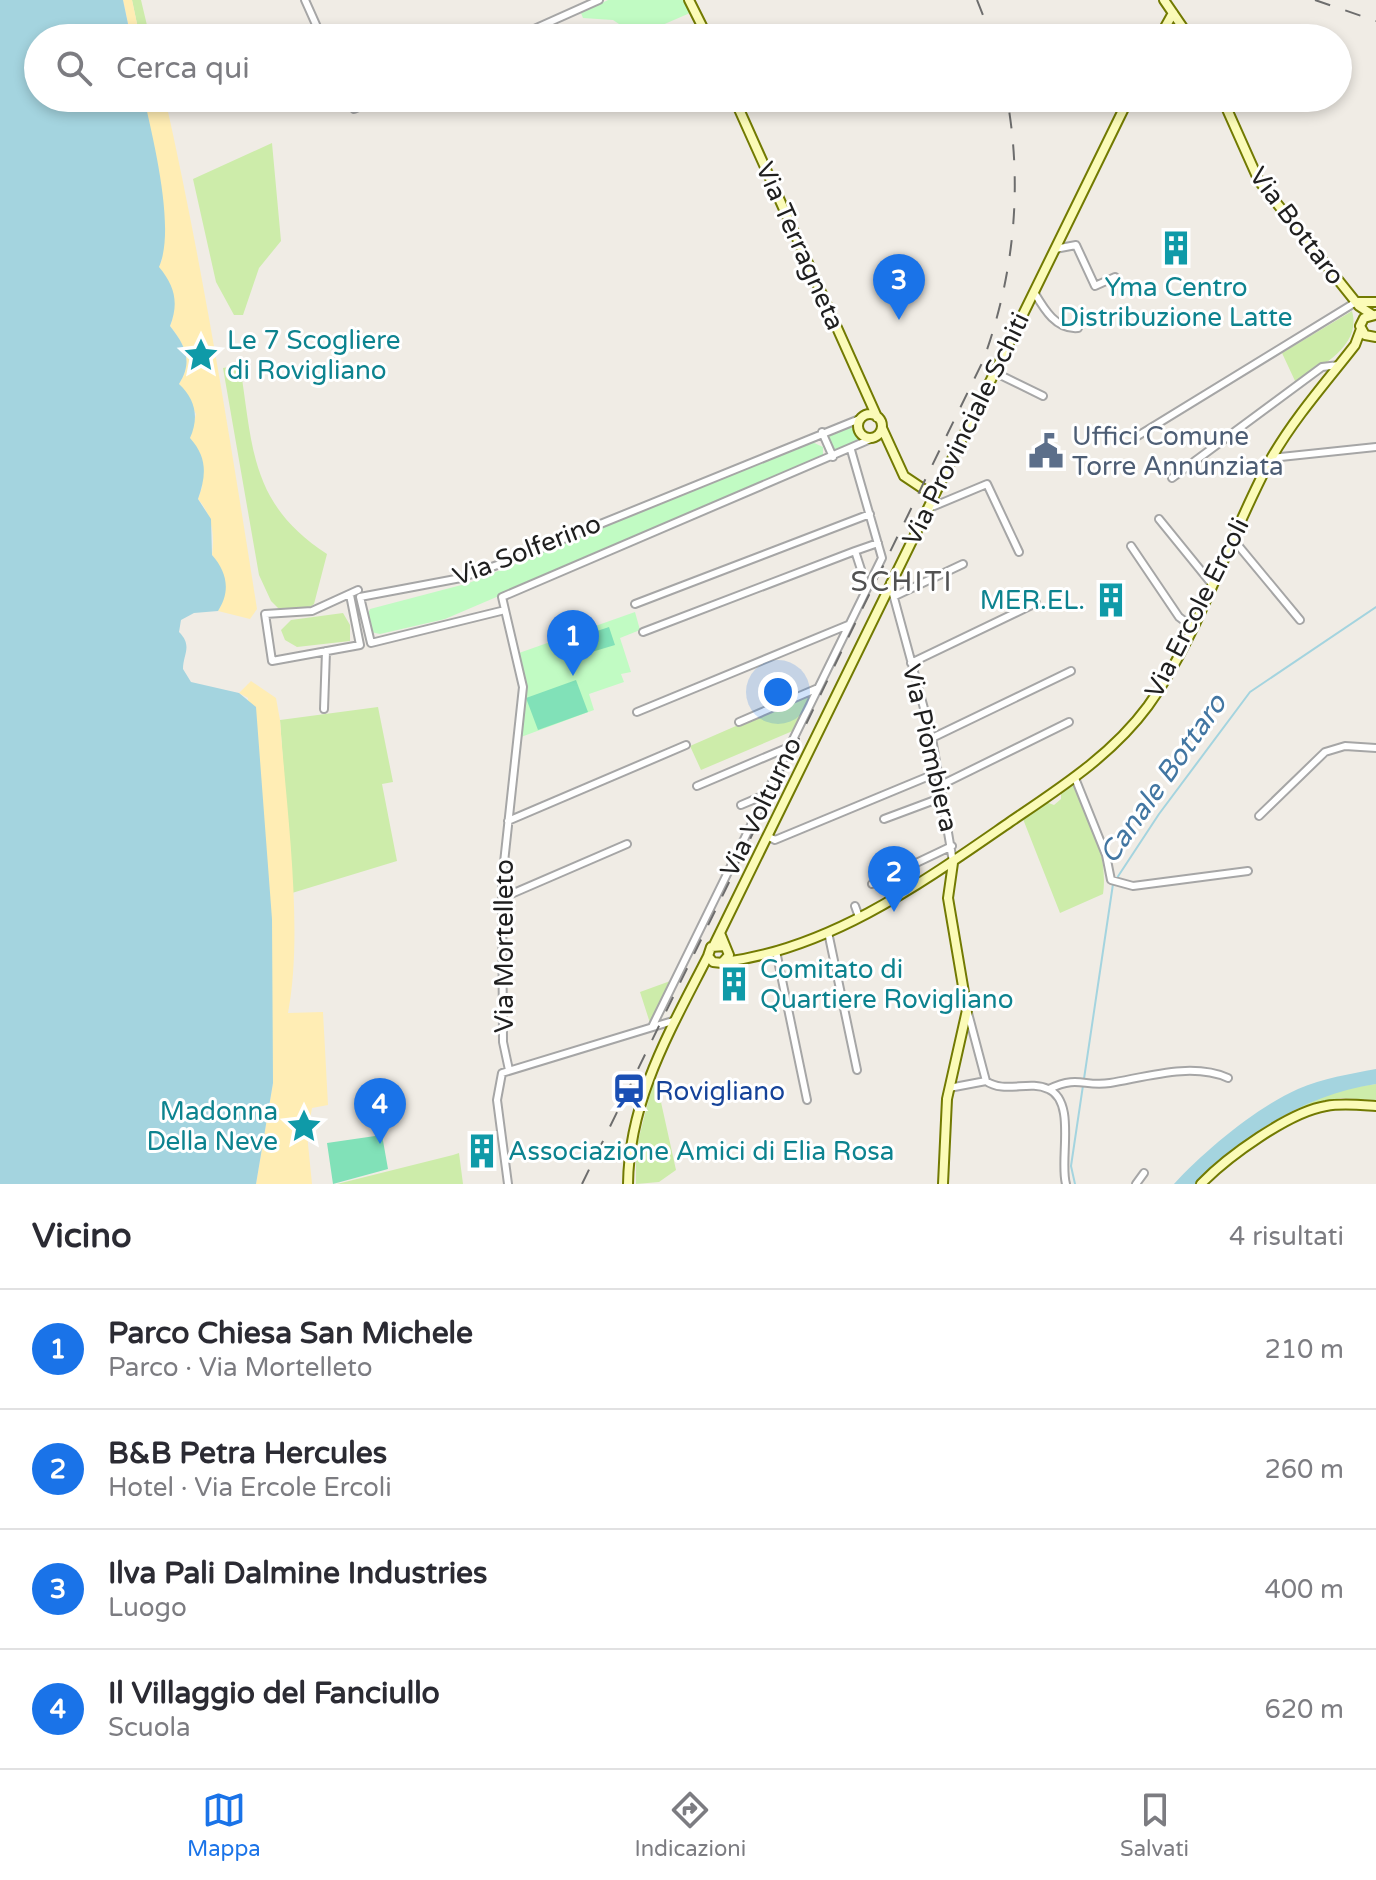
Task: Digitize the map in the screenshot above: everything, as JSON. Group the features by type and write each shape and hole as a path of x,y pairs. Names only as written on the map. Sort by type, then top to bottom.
{"street":[{"path":"305,0 316,24"},
{"path":"545,24 599,0"},
{"path":"689,0 701,24"},
{"path":"1164,0 1180,24"},
{"path":"1167,24 1173,13"},
{"name":"Via Terragneta","path":"740,112 867,393 869,417"},
{"name":"Via Provinciale Schiti","path":"716,961 714,945 720,932 1122,112"},
{"name":"Via Bottaro","path":"1228,112 1259,181 1358,304 1374,314"},
{"path":"1055,249 1076,245 1095,286 1115,277"},
{"path":"1034,292 1052,319 1069,329 1078,328"},
{"path":"1136,437 1358,304 1376,302"},
{"name":"Via Bottaro","path":"1358,304 1361,325"},
{"path":"1374,314 1361,325 1374,337"},
{"name":"Via Ercole Ercoli","path":"716,961 776,951 828,932 910,891 1075,778 1128,730 1166,678 1271,458 1355,345 1361,325"},
{"name":"Via Ercole Ercoli","path":"1355,345 1374,337"},
{"path":"1172,478 1322,367 1339,365"},
{"path":"994,372 1043,396"},
{"path":"869,417 877,434"},
{"path":"869,417 860,432 877,434 887,441 904,476 934,496"},
{"name":"Via Solferino","path":"505,610 371,643 360,597 474,574 822,432 869,417"},
{"path":"822,432 833,457"},
{"name":"Via Solferino","path":"502,597 851,450 877,434"},
{"path":"1271,458 1376,447"},
{"name":"Via Volturno","path":"652,1027 882,558 851,450"},
{"path":"927,509 987,484 1019,552"},
{"path":"635,604 870,514"},
{"path":"1159,519 1211,583"},
{"path":"1232,538 1300,620"},
{"path":"643,632 878,543"},
{"path":"1131,546 1179,617 1191,626"},
{"path":"855,551 867,588"},
{"path":"895,596 963,564"},
{"name":"Via Piombiera","path":"890,583 939,772 952,846 948,898 967,1010 986,1081"},
{"path":"350,595 360,645 272,661 265,614 312,611 358,590"},
{"name":"Via Mortelleto","path":"502,597 523,687 502,898 503,1042 509,1070"},
{"path":"911,663 1036,603"},
{"path":"637,712 850,625"},
{"path":"324,709 326,651"},
{"path":"932,738 1071,671"},
{"path":"739,722 818,688"},
{"path":"941,785 1069,722"},
{"name":"Via Mortelleto","path":"508,821 686,745"},
{"path":"1259,816 1325,752 1345,746 1376,748"},
{"path":"697,786 789,747"},
{"path":"767,836 775,840 939,772"},
{"path":"1075,778 1106,855 1111,880 1133,886 1248,871"},
{"path":"741,805 767,794"},
{"path":"884,819 943,797"},
{"path":"502,898 627,844"},
{"path":"872,884 952,846"},
{"path":"855,906 859,917"},
{"path":"720,932 726,948"},
{"path":"828,932 857,1070"},
{"path":"714,945 726,948 741,959"},
{"path":"628,1184 642,1097 701,971 716,961 726,948"},
{"path":"776,951 807,1100"},
{"name":"Via Piombiera","path":"943,1184 949,1088 967,1010"},
{"path":"508,1184 497,1100 500,1076 509,1070 676,1020"},
{"path":"949,1088 986,1081 998,1087 1049,1089 1078,1080 1106,1084 1159,1073 1228,1078"},
{"path":"1049,1089 1058,1098 1066,1128 1062,1166 1066,1184"},
{"path":"1201,1184 1241,1151 1301,1114 1325,1106 1376,1106"},
{"path":"1136,1184 1144,1173"}],"green space":[{"path":"132,0 141,0 147,24 137,24"},
{"path":"608,0 683,0 690,13 665,24 619,24 613,20 583,18 581,13"},
{"path":"272,143 281,241 259,268 243,315 234,315 216,282 193,179"},
{"path":"1352,311 1351,335 1345,345 1327,362 1296,383 1282,353"},
{"path":"240,365 253,448 269,494 302,535 327,554 314,604 309,608 279,609 271,601 259,575 223,368"},
{"path":"860,421 860,432 873,438 833,457 822,432"},
{"path":"810,441 823,447 823,457 445,619 380,634 371,632 367,616 370,609 469,583"},
{"path":"635,612 640,630 620,638 631,672 621,674 624,682 589,694 594,710 521,737 526,693 519,653"},
{"path":"343,613 350,625 350,641 297,647 285,640 281,630 291,620"},
{"path":"609,627 615,645 585,654 579,637"},
{"path":"576,680 588,712 538,730 526,698"},
{"path":"814,692 795,730 701,770 690,746"},
{"path":"378,707 393,782 382,784 397,861 292,893 280,720"},
{"path":"1073,783 1093,820 1101,852 1103,894 1060,913 1023,819 1046,802 1054,805 1061,799 1061,792"},
{"path":"673,980 653,1020 650,1023 640,992"},
{"path":"655,1075 676,1170 659,1182 636,1184 636,1149"},
{"path":"1376,1084 1376,1100 1341,1098 1298,1108 1339,1089"},
{"path":"382,1135 388,1169 333,1184 327,1143"},
{"path":"459,1153 463,1184 337,1184 453,1155"}],"sand":[{"path":"123,0 132,0 137,24 128,24"},
{"name":"Le 7 Scogliere di Rovigliano","path":"146,112 168,112 179,161 215,353 257,609 250,619 218,611 224,582 220,567 212,555 213,533 209,518 198,499 202,487 190,438 196,414 179,384 186,361 180,340 170,326 174,311 173,295 158,267 162,260"},
{"path":"251,681 276,698 280,720 294,906 288,1013 323,1012 328,1105 312,1108 307,1134 312,1184 256,1184 273,1083 248,698 239,693"}],"water":[{"path":"0,0 123,0 128,24 24,24 24,112 147,112 164,208 164,251 159,267 174,295 170,326 186,354 186,368 179,384 192,403 194,423 190,438 203,460 203,483 198,499 211,519 212,555 226,582 225,596 218,611 194,613 181,620 179,632 186,642 183,669 191,682 239,693 256,707 272,919 273,1083 256,1184 0,1184"},
{"path":"1376,1069 1376,1084 1350,1089 1301,1107 1256,1133 1195,1184 1174,1184 1232,1131 1282,1097 1317,1082"}],"waterway":[{"name":"Canale Bottaro","path":"1075,1184 1071,1166 1113,884 1159,814 1250,692 1376,607"}],"railway":[{"path":"977,0 986,24"},
{"path":"1315,0 1376,21"},
{"path":"582,1184 983,361 1002,297 1013,231 1014,165 1009,112"}],"place":[{"name":"Yma Centro Distribuzione Latte","path":"1176,248"},
{"name":"Ilva Pali Dalmine Industries","path":"899,320"},
{"name":"Le 7 Scogliere di Rovigliano","path":"201,355"},
{"name":"Uffici Comune Torre Annunziata","path":"1046,451"},
{"name":"MER.EL.","path":"1111,600"},
{"name":"Parco Chiesa San Michele","path":"573,676"},
{"name":"B&B Petra Hercules","path":"894,912"},
{"name":"Comitato di Quartiere Rovigliano","path":"734,984"},
{"name":"Rovigliano","path":"629,1091"},
{"name":"Madonna Della Neve","path":"304,1126"},
{"name":"Il Villaggio del Fanciullo","path":"380,1144"},
{"name":"Associazione Amici di Elia Rosa","path":"482,1151"}],"district":[{"name":"SCHITI","path":"902,582"}]}
